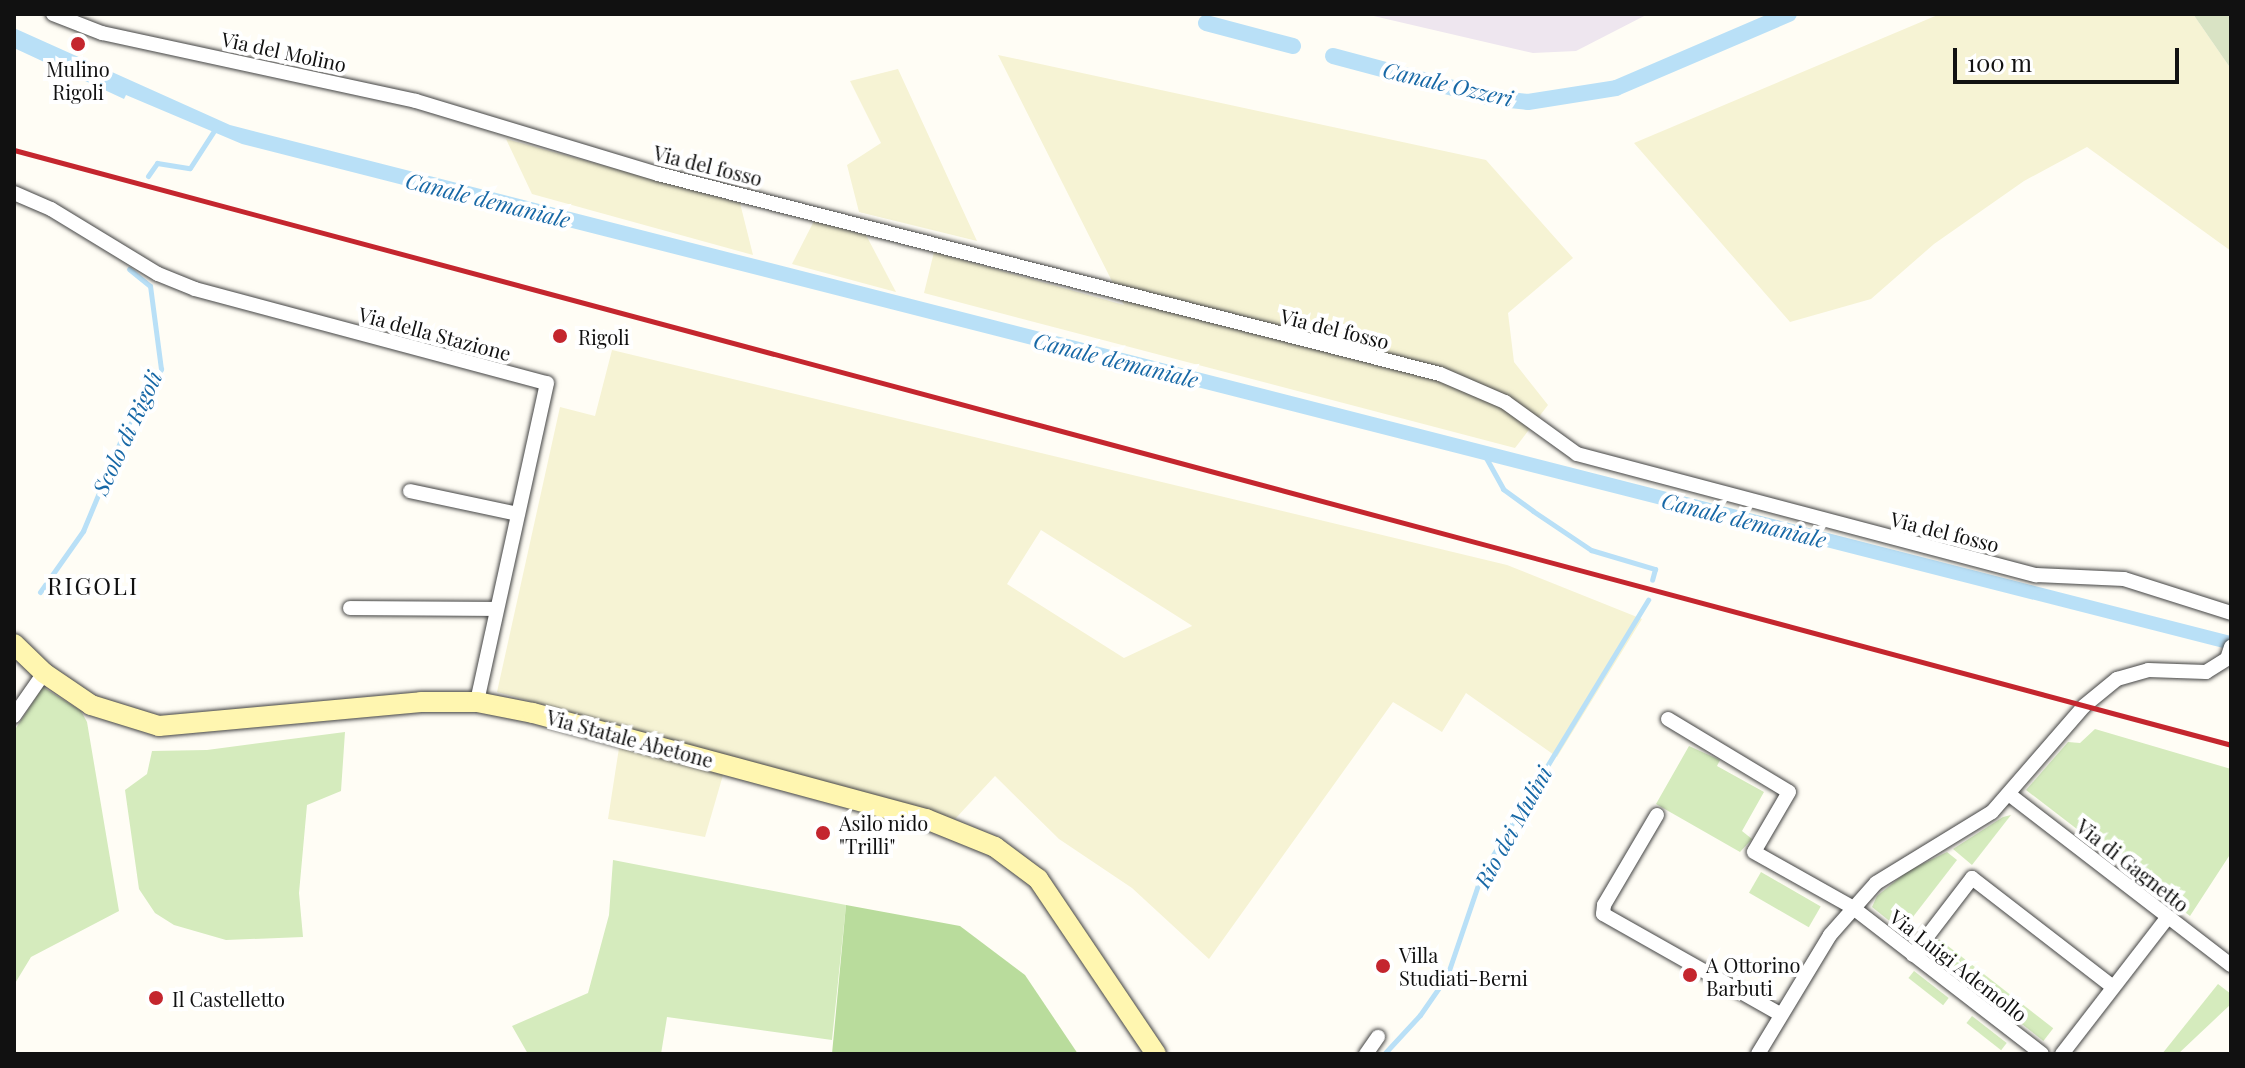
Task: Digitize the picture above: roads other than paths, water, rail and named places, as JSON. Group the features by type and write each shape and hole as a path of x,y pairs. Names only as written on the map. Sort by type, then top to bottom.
{"main road":[{"name":"Via Statale Abetone","path":"14,644 44,673 91,705 159,726 421,702 477,702 856,797 995,847 1047,890 1156,1054"}],"street":[{"name":"Via del Molino","path":"53,14 102,33 416,101"},
{"name":"Via del fosso","path":"416,101 643,170 1440,374 1505,402 1577,454 1685,485 2036,575 2146,585 2231,613"},
{"name":"Via della Stazione","path":"14,193 51,209 158,274 195,289 547,383 477,702"},
{"path":"410,491 518,514"},
{"path":"350,608 496,609"},
{"path":"1779,1054 1761,1049 1780,1014 1852,907 1905,860 1971,827 2010,795 2084,706 2117,679 2148,670 2206,672 2229,653"},
{"path":"14,716 44,673"},
{"name":"Via Luigi Ademollo","path":"1668,719 1789,792 1754,852 1852,907 2042,1054"},
{"name":"Via di Gagnetto","path":"2010,795 2231,965"},
{"path":"1657,815 1604,905 1603,914 1780,1014"},
{"path":"1913,955 1972,878 2113,987"},
{"path":"2062,1054 2168,917"},
{"path":"1366,1054 1378,1037"}],"water":[{"name":"Canale demaniale","path":"14,28 230,125 2231,636 2231,650 242,144 126,95 124,99 14,48"}],"waterway":[{"name":"Canale Ozzeri","path":"1333,56 1491,98 1528,102 1616,88 1789,14"},
{"name":"Canale Ozzeri","path":"1206,23 1293,46"},
{"name":"Scolo di Rigoli","path":"148,176 157,163 190,168 215,129"},
{"name":"Scolo di Rigoli","path":"40,592 83,531 120,442 161,369 150,286 129,269"},
{"name":"Rio dei Mulini","path":"1485,456 1503,489 1591,550 1655,569 1652,580"},
{"name":"Rio dei Mulini","path":"1384,1054 1420,1015 1447,976 1482,873 1648,600"}],"railway":[{"path":"14,150 2231,745"}],"place":[{"name":"Mulino Rigoli","path":"78,44"},
{"name":"Rigoli","path":"560,336"},
{"name":"Asilo nido \"Trilli\"","path":"823,833"},
{"name":"Villa Studiati-Berni","path":"1383,966"},
{"name":"A Ottorino Barbuti","path":"1690,975"},
{"name":"Il Castelletto","path":"156,998"}],"district":[{"name":"RIGOLI","path":"93,586"}]}
